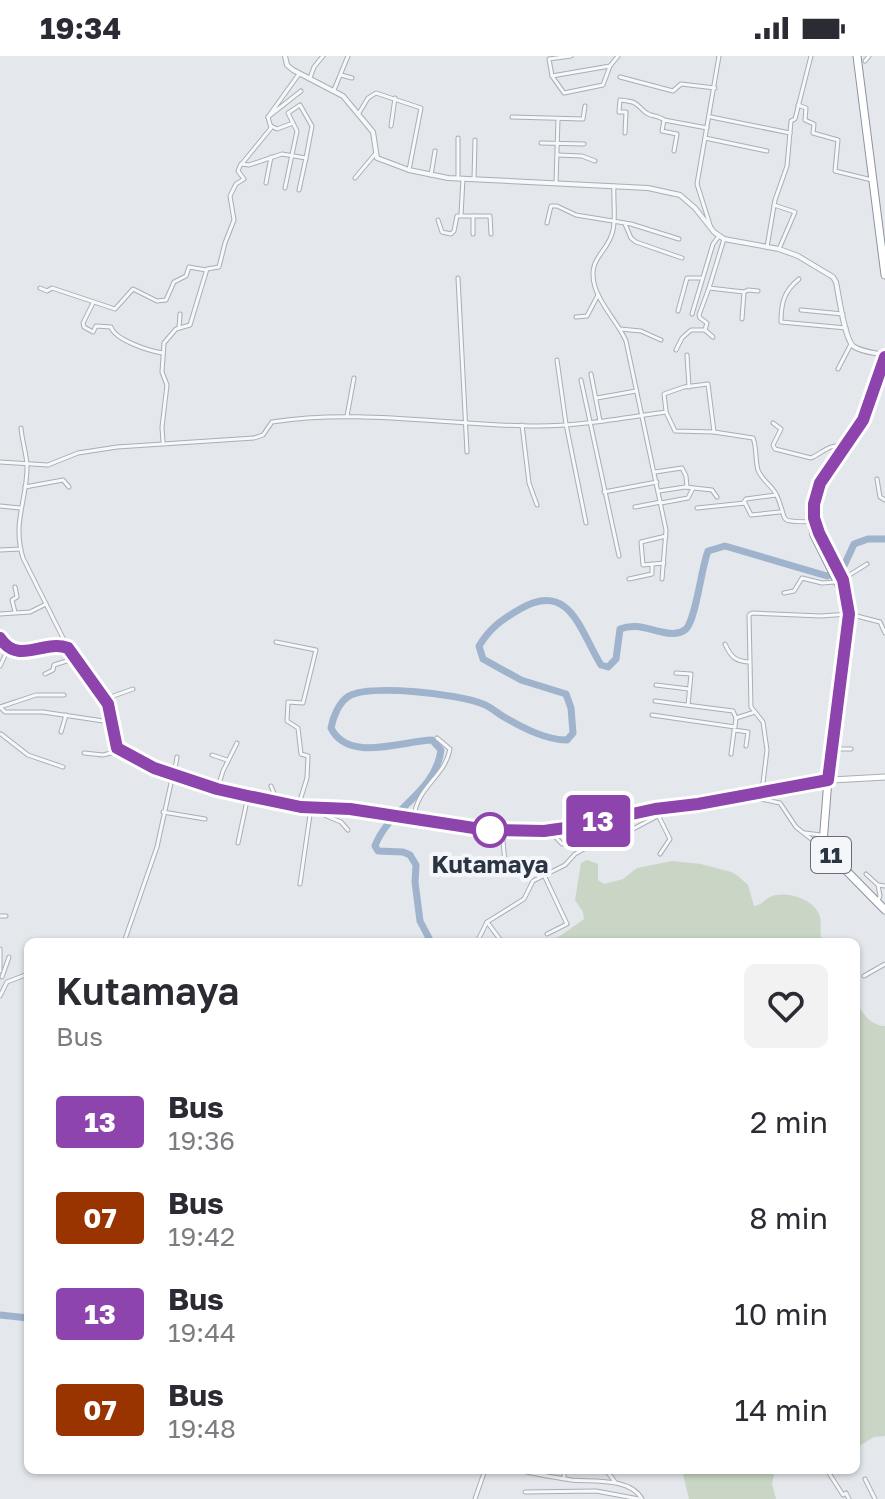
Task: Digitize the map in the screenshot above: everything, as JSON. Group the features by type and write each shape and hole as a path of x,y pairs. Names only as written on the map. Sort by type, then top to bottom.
{"highway":[{"path":"857,56 885,275"},
{"path":"813,522 816,493 867,412 885,356"},
{"name":"11","path":"813,522 814,535 840,579 849,614 823,834 826,850 885,910"}],"main road":[{"path":"0,638 8,649 23,651 59,645 68,648 105,699 114,722 119,751 217,789 298,807 384,813 474,828 549,830 828,780 885,777"}],"street":[{"path":"285,56 289,67 334,90 359,113 373,132 379,159 409,170 474,179 665,189 680,195 722,238 779,249 798,256 833,277 852,344 885,356"},
{"path":"310,78 323,56"},
{"path":"334,90 348,56"},
{"path":"571,56 549,58 552,76 565,93 603,85 618,56"},
{"path":"711,228 697,184 719,56"},
{"path":"767,247 774,205 780,192 779,181 787,166 791,121 795,119 811,56"},
{"path":"865,61 869,56"},
{"path":"552,76 611,68"},
{"path":"268,117 299,74"},
{"path":"341,75 352,78"},
{"path":"620,77 673,91 681,84 715,88"},
{"path":"268,117 301,91"},
{"path":"359,113 368,98 376,93 421,108 409,170"},
{"path":"391,126 395,98"},
{"path":"625,133 626,112 619,112 620,100 636,103 647,113 664,120 707,128"},
{"path":"285,188 297,131 288,113 300,105 313,128 299,190"},
{"path":"798,105 806,108 805,120"},
{"path":"512,117 583,119 585,106"},
{"path":"710,116 790,133"},
{"path":"268,117 277,129 293,123"},
{"path":"556,184 558,119"},
{"path":"795,119 814,124 815,134 838,140 835,171 873,181"},
{"path":"664,120 662,131 677,134 674,151"},
{"path":"40,288 47,291 52,288 115,309 133,289 162,302 169,299 177,280 186,276 189,267 206,270 219,267 234,220 230,196 234,186 244,178 238,171 271,124"},
{"path":"458,138 461,215"},
{"path":"705,138 767,151"},
{"path":"474,179 475,140"},
{"path":"541,143 584,144"},
{"path":"431,175 435,151"},
{"path":"355,178 376,153"},
{"path":"241,164 249,165 282,154 306,158"},
{"path":"558,155 582,156 595,161"},
{"path":"266,183 271,157"},
{"path":"614,186 613,233 594,264 594,280 598,295 626,341 666,536 662,579"},
{"path":"547,223 553,205 576,215 679,239"},
{"path":"774,205 795,212 779,249"},
{"path":"473,216 473,234"},
{"path":"438,220 443,233 451,234 455,229 456,217 491,216 491,234"},
{"path":"625,224 636,242 682,258"},
{"path":"692,314 713,244 722,238"},
{"path":"705,330 707,323 699,315 722,238"},
{"path":"163,442 161,432 167,385 162,372 166,339 179,328 190,325 206,270"},
{"path":"458,278 467,452"},
{"path":"678,311 687,278 702,278"},
{"path":"799,279 787,289 783,298 781,322 846,328"},
{"path":"709,288 758,291"},
{"path":"742,319 744,292"},
{"path":"576,317 587,316 598,295"},
{"path":"93,303 83,323 87,330 93,332 96,326 111,327 115,336 144,349 163,353"},
{"path":"801,310 843,314"},
{"path":"179,328 180,314"},
{"path":"676,350 686,332 697,328 713,337"},
{"path":"620,329 641,331 661,340"},
{"path":"838,369 852,344"},
{"path":"687,355 689,387"},
{"path":"557,360 586,523"},
{"path":"591,374 600,421"},
{"path":"347,416 354,378"},
{"path":"581,380 619,556"},
{"path":"714,432 710,385 689,387 663,395 666,412 675,431 714,432 755,439 758,470 777,495 780,512 787,521 813,522"},
{"path":"597,398 636,391"},
{"path":"0,462 48,465 85,451 163,442 230,442 263,435 272,422 297,418 347,416 522,425 590,423 666,412"},
{"path":"773,423 781,429 773,445 775,449 811,458 838,445 845,447"},
{"path":"522,425 529,483 537,505"},
{"path":"21,428 27,464 18,528 21,549 68,648"},
{"path":"655,472 682,468 687,487"},
{"path":"877,479 880,497 885,500"},
{"path":"25,487 63,480 69,487"},
{"path":"604,492 657,482"},
{"path":"659,491 687,487 712,490 717,497"},
{"path":"635,507 688,498 693,488"},
{"path":"743,503 746,499 777,495"},
{"path":"697,508 743,503 747,504 753,516 780,512"},
{"path":"0,506 20,508"},
{"path":"664,563 643,565 641,542 666,536"},
{"path":"0,550 21,549"},
{"path":"629,579 652,574 652,564"},
{"path":"784,593 794,591 802,578 827,583 867,564"},
{"path":"15,587 17,597 12,600 15,614"},
{"path":"0,614 30,612 46,604"},
{"path":"826,850 802,832 780,803 761,799 767,750 763,722 751,707 751,613 849,614 880,622 885,633"},
{"path":"276,642 316,650 303,703 288,702 287,721 298,728 301,754 308,756 307,778 298,807"},
{"path":"725,644 732,657 749,662"},
{"path":"0,666 8,649"},
{"path":"45,674 53,670 53,665 76,658"},
{"path":"676,673 691,674 688,705"},
{"path":"656,685 689,689"},
{"path":"105,699 133,689"},
{"path":"0,709 36,695 64,695"},
{"path":"655,701 733,711 736,718 731,754"},
{"path":"0,709 114,722"},
{"path":"736,718 755,712"},
{"path":"61,732 66,715"},
{"path":"652,715 748,732 746,746"},
{"path":"0,735 28,755 63,767"},
{"path":"414,818 415,802 448,760 450,749 437,738"},
{"path":"217,789 237,743"},
{"path":"831,749 851,749"},
{"path":"84,753 103,755 119,751"},
{"path":"212,755 228,760"},
{"path":"125,938 157,847 177,757"},
{"path":"271,786 278,803"},
{"path":"238,843 248,796"},
{"path":"565,805 572,827"},
{"path":"549,830 562,844 610,835 633,829 676,806"},
{"path":"300,884 315,808 341,822 348,830"},
{"path":"163,812 205,819"},
{"path":"658,815 670,839 660,854"},
{"path":"502,830 505,863"},
{"path":"802,832 818,836 823,834"},
{"path":"479,938 487,922 524,899 531,883 610,835"},
{"path":"866,874 878,885 878,901"},
{"path":"544,875 567,924 547,934"},
{"path":"878,885 885,886"},
{"path":"487,922 499,938"},
{"path":"0,949 0,971 7,982"},
{"path":"2,977 9,957"},
{"path":"864,976 885,964"},
{"path":"0,996 7,982 24,976"},
{"path":"475,1499 484,1474"},
{"path":"544,1474 618,1484 634,1490 640,1499"},
{"path":"564,1474 564,1479"},
{"path":"608,1474 618,1484"},
{"path":"830,1474 849,1499"},
{"path":"865,1479 875,1499"},
{"path":"525,1492 596,1491 640,1499"}],"green space":[{"path":"587,860 598,864 598,880 604,884 623,879 637,868 672,861 731,872 748,885 754,906 777,895 799,898 812,905 820,917 821,938 555,938 584,919 575,900 581,863"},
{"path":"860,1008 871,1021 885,1026 885,1436 874,1437 860,1446"},
{"path":"683,1474 774,1474 772,1484 776,1499 689,1499"}],"waterway":[{"path":"429,938 420,921 416,865 410,855 378,851 375,846 390,821 430,778 441,750 432,740 377,748 350,745 339,739 331,728 337,710 345,699 360,692 395,691 472,700 535,733 567,740 573,733 571,708 566,694 521,680 483,659 479,646 496,625 513,613 537,602 551,601 562,605 579,625 601,665 608,667 616,659 620,629 636,627 671,634 686,629 693,615 708,551 725,546 827,576 842,570 854,544 868,539 885,539"},
{"path":"0,1315 24,1318"}],"bus line":[{"name":"13","path":"0,638 8,649 17,651 59,645 68,648 108,704 117,748 122,753 154,768 217,789 298,807 376,812 474,828 544,831 828,780 849,614 843,580 819,533 814,504 820,483 863,420 885,357"}],"place":[{"name":"Kutamaya","path":"490,830"}]}
